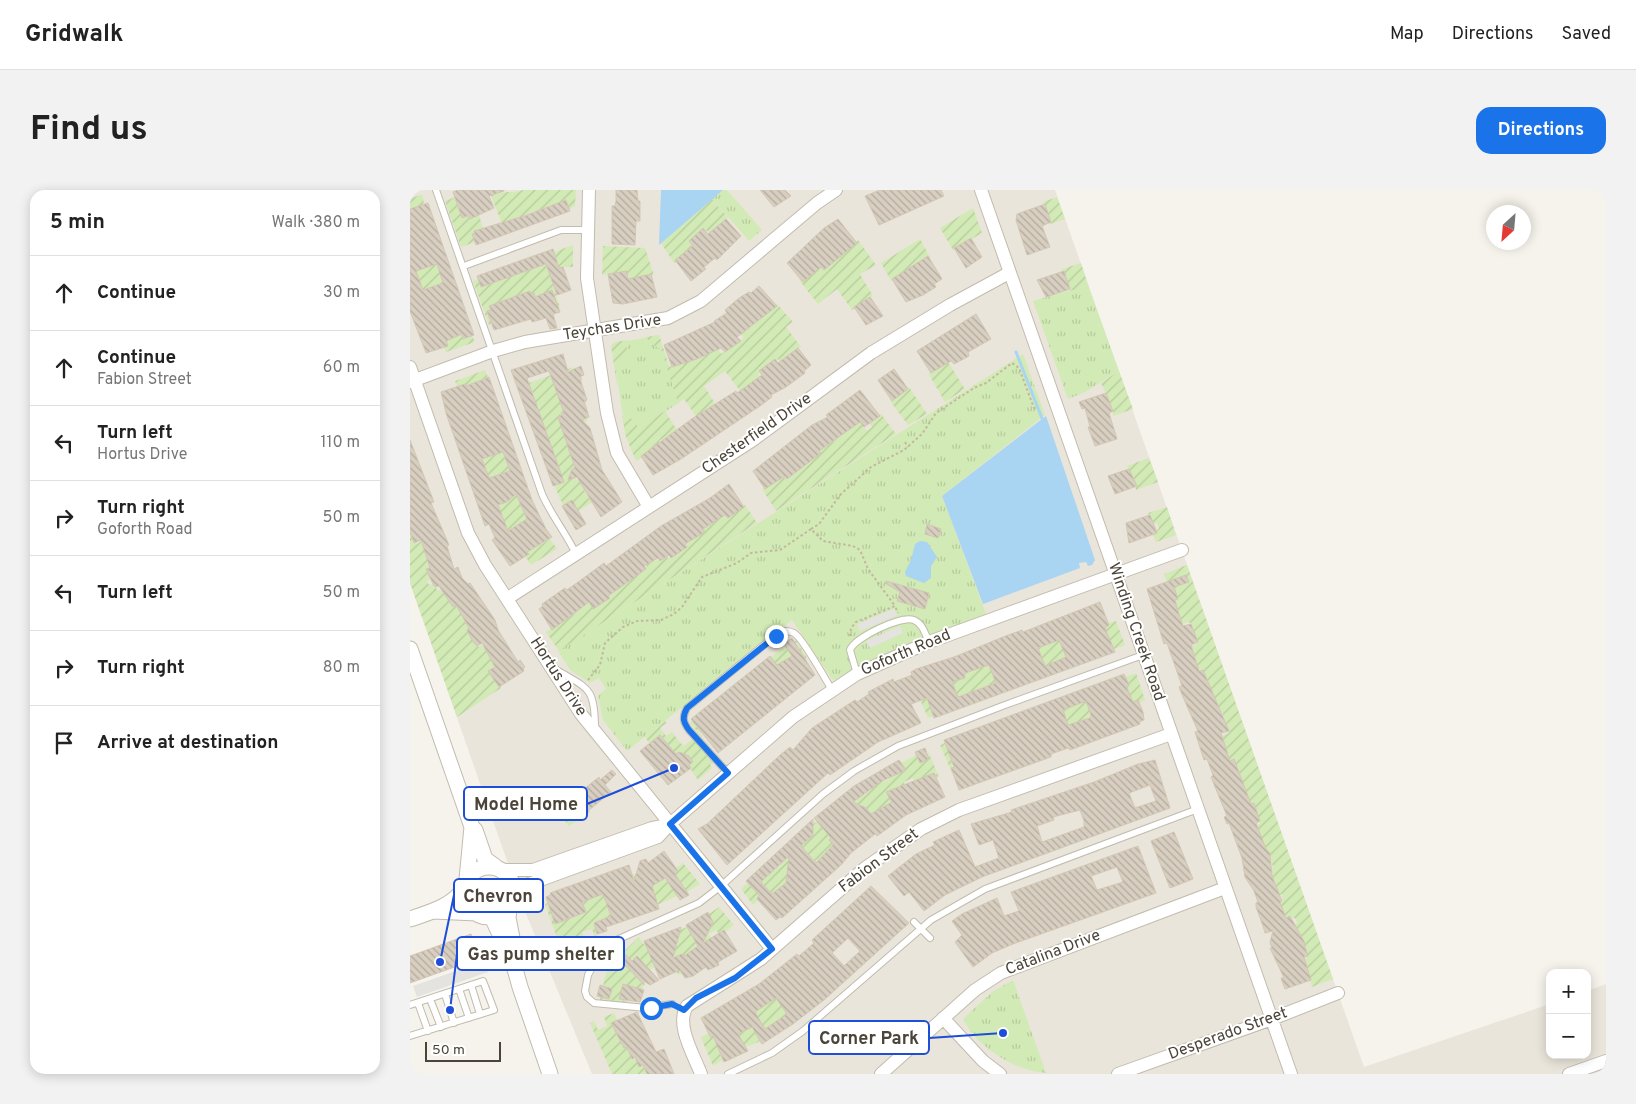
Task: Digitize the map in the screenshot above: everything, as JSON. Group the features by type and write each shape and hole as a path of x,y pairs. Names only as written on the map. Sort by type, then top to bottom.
{"street":[{"path":"589,190 587,278 607,414 617,453 649,507"},
{"name":"Teychas Drive","path":"412,381 493,351 525,342 656,322 680,314 701,301 816,203 836,190"},
{"name":"Winding Creek Road","path":"981,190 1291,1074"},
{"name":"Chesterfield Drive","path":"508,598 753,440 871,353 950,305 1009,273"},
{"name":"Hortus Drive","path":"410,367 412,381 468,533 485,565 581,714 772,949"},
{"name":"Goforth Road","path":"511,902 521,887 655,832 670,824 793,717 857,674 929,642 1182,550"},
{"path":"410,649 472,827 477,832 486,859 512,880 508,918 512,938 510,950 520,987 550,1074"},
{"name":"Fabion Street","path":"684,1010 696,998 735,978 772,949 865,868 921,829 959,810 1171,734"},
{"path":"472,827 465,884 466,901 476,913"},
{"name":"Goforth Road","path":"498,868 532,870 655,832"},
{"path":"410,919 434,911 458,897 475,870 482,867 498,868"},
{"name":"Catalina Drive","path":"881,1074 975,990 1017,964 1225,888"},
{"path":"434,911 476,913 492,917 503,914 511,902"},
{"path":"492,917 504,943 510,950"},
{"name":"Desperado Street","path":"1118,1074 1272,1020 1338,993"},
{"path":"672,1004 684,1010 682,1024 701,1074"},
{"path":"943,1018 983,1061 1000,1074"},
{"path":"1569,1074 1606,1061"}],"lane":[{"path":"436,190 549,510 570,539 576,554"},
{"path":"464,266 561,230 588,230"},
{"path":"857,674 850,650 859,638 903,619 913,620 921,625 929,642"},
{"path":"728,773 689,730 684,723 683,715 687,708 782,631 788,631 798,636 832,690"},
{"path":"672,1004 646,1008 594,1003 587,997 588,975 602,951 618,938 688,909 721,886 823,794 854,771 898,746 1143,655"},
{"path":"552,667 578,681 592,695 595,707 596,732"},
{"path":"728,1074 772,1053 803,1031 921,929 946,910 985,889 1198,810"},
{"path":"914,922 930,938"},
{"path":"410,1005 483,981 494,1010 410,1036"},
{"path":"471,985 480,1014"},
{"path":"459,989 469,1018"},
{"path":"445,994 454,1023"},
{"path":"430,999 440,1027"},
{"path":"418,1002 428,1031"}],"path":[{"path":"586,681 600,666 605,643 623,627 637,622 661,620 674,614 682,607 702,577 737,564 750,553 780,550 811,530 819,524 841,494 871,467 908,447 922,434 936,413 974,388 986,383 1012,363 1019,368 1034,408 1037,407"},
{"path":"905,442 908,447"},
{"path":"811,530 818,539 854,546 860,550 868,569 895,606"}],"shaded area":[{"path":"410,190 1055,190 1364,1067 1546,1005 1546,1059 1591,1059 1591,990 1606,984 1606,1074 592,1074 522,904 410,583"},
{"path":"894,609 898,615 860,631 857,624"},
{"path":"900,626 903,633 870,648 866,641"},
{"path":"484,961 488,972 417,997 413,986"}],"green space":[{"path":"489,190 493,195 523,190 576,190 575,206 569,209 566,200 556,204 559,212 554,211 551,205 542,209 543,214 536,217 534,211 524,215 527,224 505,232"},
{"path":"723,190 727,190 762,230 749,241 712,199"},
{"path":"470,191 487,238 482,230 472,234 475,242 461,247 445,201 455,197 462,218 468,216 470,219 477,216 468,192"},
{"path":"422,194 437,264 463,339 472,336 475,342 446,352 444,347 448,346 446,341 449,340 431,287 413,293 410,273 428,267 410,221 410,199"},
{"path":"1057,197 1065,219 1050,224 1043,202"},
{"path":"712,199 728,218 711,234 703,228 689,241 693,248 674,263 661,243"},
{"path":"973,208 982,233 953,250 940,228"},
{"path":"920,239 930,257 891,281 881,263"},
{"path":"858,240 876,265 860,274 873,296 852,310 837,289 818,304 799,280 819,267 824,270"},
{"path":"573,245 573,267 563,267 549,272 560,307 558,308 553,294 536,300 534,293 531,294 529,291 518,295 522,304 489,306 492,324 489,325 473,281 478,279 481,287 490,284 487,276 492,274 495,282 504,279 509,268 512,276 543,265 540,258 556,260 554,252"},
{"path":"603,246 645,248 654,275 630,280 627,271 602,275"},
{"path":"1081,263 1088,285 1070,291 1062,269"},
{"path":"1088,285 1119,371 1085,392 1068,399 1033,301"},
{"path":"777,304 793,322 786,327 801,347 780,362 778,359 760,372 758,374 760,377 741,392 725,371 704,386 716,405 697,418 684,399 678,403 661,349 651,344 646,337 659,335 669,366 672,367 696,357 698,359 718,348 721,354 744,338 739,332 742,333"},
{"path":"659,335 680,402 626,437 612,344"},
{"path":"628,340 626,353 616,365 617,386 611,346 615,342"},
{"path":"1023,354 1045,415 942,496 986,614 908,643 835,680 832,679 792,620 627,751 603,720 598,695 606,689 599,678 590,683 570,670 558,651"},
{"path":"948,362 965,389 945,402 928,373"},
{"path":"574,367 575,369 554,376 562,399 559,400 563,408 586,400 586,402 577,405 578,408 560,414 562,427 587,418 588,421 580,424 564,436 567,445 590,436 596,460 571,470 578,480 595,474 584,490 590,500 610,491 571,516 571,501 563,505 554,485 552,450 549,441 538,436 547,433 543,423 534,426 532,419 541,415 537,406 526,401 535,397 531,389 522,391 520,386"},
{"path":"485,370 488,377 478,381 513,453 504,456 508,466 516,463 520,503 524,512 532,509 537,535 542,544 550,539 557,549 531,565 525,556 529,554 515,526 499,536 483,511 508,502 497,476 479,482 486,470 484,463 467,465 490,457 468,385 457,386 455,381"},
{"path":"1119,371 1133,409 1113,416 1113,410 1101,383"},
{"path":"909,387 927,414 908,425 890,401"},
{"path":"665,411 677,430 659,441 660,446 636,461 626,437 622,416 632,419 639,428"},
{"path":"881,414 896,434 776,511 762,489 782,476 787,479 821,453 820,449 833,442 860,421 867,431 872,427 869,423"},
{"path":"1149,458 1158,482 1136,490 1135,480 1127,466"},
{"path":"745,505 757,523 559,651 546,632 587,602 594,608 610,598 609,594 627,583 626,581 646,570 647,563 666,558 665,552 668,558 671,558 687,547 686,542 704,532 704,527 723,515 728,518"},
{"path":"1167,507 1176,535 1156,542 1153,535 1159,528 1157,523 1154,524 1148,513"},
{"path":"410,532 416,544 422,541 432,567 426,569 431,579 427,581 429,585 433,584 438,591 442,589 452,606 458,606 466,623 471,625 467,630 473,642 479,647 482,645 495,665 489,671 501,688 457,717 410,583"},
{"path":"1187,565 1333,979 1312,987 1303,960 1307,958 1305,942 1302,937 1299,938 1294,925 1297,923 1295,918 1283,916 1284,913 1280,902 1283,901 1282,894 1277,896 1277,888 1268,870 1273,868 1270,853 1265,850 1255,826 1260,824 1260,821 1254,803 1250,804 1243,782 1240,783 1241,778 1234,759 1217,765 1229,756 1223,739 1216,738 1229,733 1223,714 1221,711 1199,719 1209,688 1203,670 1198,669 1190,647 1198,642 1191,624 1189,622 1182,624 1174,602 1178,599 1174,587 1178,586 1176,579 1167,582 1164,574"},
{"path":"1116,621 1125,645 1107,651 1061,660 1052,663 1055,671 997,683 939,703 930,707 933,716 928,718 911,679 949,662 956,681 964,678 964,675 968,673 965,663 968,662 972,671 986,666 983,657 1034,659 1041,656 1033,633 1061,634 1088,632 1106,628 1108,623"},
{"path":"796,640 807,658 804,660 798,651 788,658 800,676 701,731 701,735 713,750 690,723 693,721 698,728 777,665 771,657 786,646 791,654 799,648 794,641"},
{"path":"1136,673 1145,700 1139,703 1138,700 1133,702 1132,699 1089,716 1094,731 1093,737 1086,719 1078,722 1076,745 1068,723 952,763 952,773 940,745 945,743 948,751 1128,685 1125,677"},
{"path":"665,721 667,723 660,728 666,736 672,732 683,746 693,739 713,762 710,764 712,768 698,780 679,752 666,762 669,747 661,735 650,744 645,737"},
{"path":"928,751 939,777 937,778 934,773 921,778 922,796 913,778 904,782 905,785 887,793 897,811 879,826 864,807 829,839 842,855 824,871 809,854 800,862 798,890 782,906 767,888 760,892 761,895 753,905 741,889 747,883 754,889 760,882 758,873 764,879 785,860 779,853 800,847 813,835 811,825 855,801 859,787 864,795 872,789 867,781 878,774 884,782 892,777 888,769 891,767 896,775 905,770 901,763 916,755 920,763 929,759"},
{"path":"576,793 575,798 590,812 569,826 556,810"},
{"path":"683,863 700,884 687,892 682,885 674,891 677,896 657,905 619,910 610,914 613,922 603,919 594,923 597,936 595,937 592,929 582,932 585,941 579,943 583,955 581,955 578,949 569,951 572,960 566,963 545,904 548,903 555,924 585,913 579,894 587,900 599,896 597,891 638,891 632,874 661,873 667,882 675,877 674,874 678,871 676,868"},
{"path":"719,907 734,925 725,932 724,930 718,933 716,930 709,934 722,960 717,962 704,940 684,956 682,954 676,957 682,974 678,975 675,968 658,974 654,967 650,970 637,956 629,964 629,969 644,985 642,990 620,999 635,1004 600,1000 600,997 609,999 611,989 603,986 609,961 611,963 616,959 622,965 629,958 623,952 639,937 643,944 687,927 692,935 713,923 709,914"},
{"path":"1013,980 1046,1073 1022,1067 998,1056 978,1039 963,1019 992,992"},
{"path":"765,983 778,1001 794,1009 774,1023 778,1030 756,1034 760,1041 744,1047 719,1051 723,1060 713,1066 701,1038 708,1033 711,1037 755,1013"},
{"path":"614,1013 617,1027 614,1028 618,1037 626,1034 621,1042 624,1048 627,1047 632,1058 635,1057 639,1067 643,1065 647,1074 612,1074 590,1023 594,1021 598,1030 607,1026 604,1017"}],"water":[{"path":"661,190 723,190 659,245"},
{"path":"1046,416 1095,560 1092,565 1088,566 1086,562 1079,563 1080,568 983,604 942,496"},
{"path":"920,541 927,542 937,557 931,566 931,578 924,583 906,576 905,572 911,560 915,544"}],"building":[{"path":"458,190 504,191 489,196 494,208 470,219 468,216 462,218 453,192"},
{"path":"616,190 637,190 638,201 640,201 640,221 636,221 635,245 612,244 612,206 615,206"},
{"path":"760,190 785,190 791,196 774,207"},
{"path":"880,190 941,190 944,196 879,225 865,196"},
{"path":"566,200 570,211 476,245 472,234 475,233 474,231 524,216"},
{"path":"428,203 474,335 463,339 462,334 446,341 448,346 426,353 410,311 410,209","holes":["437,264 443,283 423,290 416,271"]},
{"path":"1045,204 1051,222 1042,226 1050,247 1027,255 1016,220 1017,214"},
{"path":"726,219 741,236 717,260 715,258 704,267 706,269 691,281 675,260 693,246 689,241 703,228 708,234"},
{"path":"838,219 857,243 824,270 821,267 803,282 787,263 824,228"},
{"path":"971,238 982,257 966,268 954,248"},
{"path":"553,249 559,268 563,267 571,290 557,295 546,264 481,287 477,276"},
{"path":"928,256 942,279 934,284 936,287 906,302 892,279"},
{"path":"627,271 628,279 651,274 657,297 623,304 613,303 608,274"},
{"path":"1064,271 1070,289 1046,297 1037,280"},
{"path":"759,286 777,306 737,337 741,341 725,352 721,348 697,359 672,367 664,345 715,322 727,313 725,310 739,298 749,292 751,293"},
{"path":"552,290 560,312 553,314 557,328 550,329 546,318 532,322 531,319 494,330 487,311 491,310 489,306 530,291 531,294 534,293 535,297"},
{"path":"870,297 883,316 866,325 854,307"},
{"path":"976,314 991,339 968,352 969,356 954,364 951,361 931,373 917,351"},
{"path":"798,348 811,365 804,371 805,373 771,395 772,397 760,406 681,459 653,475 641,456 693,418 736,391 737,393 762,375 759,371 775,359 778,363"},
{"path":"563,354 568,372 581,366 584,375 581,376 581,382 587,400 584,401 589,417 582,420 590,428 602,470 622,502 601,517 577,477 568,480 572,469 575,468 558,417 564,413 549,371 527,378 564,482 553,486 511,370"},
{"path":"894,369 908,389 892,401 878,380"},
{"path":"489,377 532,500 552,537 527,552 529,554 510,566 492,540 495,538 489,524 485,526 446,413 441,392 465,384 466,386","holes":["503,452 510,471 489,478 482,459","516,494 527,519 508,531 498,505 507,502"]},
{"path":"860,390 880,416 864,427 860,422 819,451 821,453 787,479 785,476 765,489 753,471 812,425 828,417 826,415"},
{"path":"1106,393 1113,411 1109,413 1117,439 1095,446 1088,427 1090,427 1085,408 1082,409 1079,402"},
{"path":"410,440 434,502 431,503 449,545 447,546 454,569 458,567 462,578 468,584 470,583 495,620 498,630 518,662 520,660 525,667 524,671 499,687 488,671 495,667 482,643 477,646 473,642 467,630 469,628 456,605 453,607 439,586 435,587 433,584 426,569 430,568 421,540 414,543 410,532"},
{"path":"1129,469 1137,486 1115,494 1108,476"},
{"path":"729,484 744,507 728,518 725,515 703,529 705,532 685,544 687,547 671,558 669,555 660,561 658,558 644,566 646,569 593,609 589,602 552,630 539,609 543,606 542,604 565,588 567,590 604,563 606,566 661,526 710,498"},
{"path":"572,500 586,524 576,530 562,506"},
{"path":"1150,515 1157,533 1129,543 1126,523"},
{"path":"927,524 941,529 938,538 925,534"},
{"path":"1186,575 1189,582 1174,587 1178,599 1175,600 1178,611 1183,626 1191,624 1198,642 1191,645 1199,671 1203,670 1229,731 1221,733 1230,761 1234,759 1251,804 1254,803 1260,821 1256,823 1266,849 1270,853 1272,876 1282,901 1280,902 1286,918 1290,916 1305,943 1308,956 1304,957 1311,980 1285,989 1281,978 1284,978 1270,948 1272,948 1270,942 1273,931 1265,933 1256,907 1258,902 1254,891 1245,877 1242,858 1229,823 1227,824 1224,817 1227,816 1211,777 1213,775 1207,759 1204,760 1195,732 1198,731 1179,687 1182,686 1167,643 1164,644 1147,589"},
{"path":"886,581 929,593 925,609 897,601 900,592 885,583"},
{"path":"1100,602 1109,625 1105,628 1115,652 934,718 927,698 911,704 921,723 878,742 830,775 828,773 727,865 698,829 707,824 780,755 790,747 793,750 812,728 855,700 857,702 869,694 868,692 893,679 894,682 912,675 911,672 916,669 954,657 1022,630 1023,632","holes":["1059,640 1066,657 1045,666 1038,648","989,665 996,683 958,697 952,682 965,678 964,675 968,672"]},
{"path":"792,638 815,675 718,753 691,719 770,656 777,665 792,656 784,644"},
{"path":"1124,674 1133,702 1138,700 1144,720 1139,722 1140,724 1070,750 1068,748 1051,754 1051,757 959,790 951,768 954,767 944,740","holes":["1086,701 1091,715 1090,718 1068,725 1063,710"]},
{"path":"660,735 676,754 679,752 689,756 693,762 689,765 691,768 668,785 640,751"},
{"path":"925,748 929,759 920,763 915,752"},
{"path":"899,760 906,770 882,781 853,802 866,808 871,814 892,802 886,792 934,773 945,797 906,815 877,836 875,834 851,853 841,865 782,918 780,917 776,920 757,899 759,895 746,881 813,819 813,835 801,846 816,863 833,845 829,840 831,838 814,818 854,786","holes":["789,856 786,883 772,894 761,882"]},
{"path":"1155,760 1170,808 982,877 945,895 924,911 909,892 904,896 888,876 916,854 935,845 933,842 959,830 975,867 999,858 993,840 979,845 971,824 1012,812 1011,810 1094,782 1138,764","holes":["1150,785 1156,801 1135,808 1129,793","1080,810 1084,827 1042,842 1037,826 1054,820 1053,817"]},
{"path":"612,770 616,774 605,785 611,792 588,811 574,797 599,777 600,780"},
{"path":"1174,832 1193,879 1170,888 1151,841"},
{"path":"1138,846 1156,893 1013,944 992,953 973,967 955,942 962,935 952,921 962,914 997,898 1004,916 1019,911 1011,892","holes":["1117,867 1123,882 1097,890 1091,876"]},
{"path":"664,851 678,871 675,874 689,895 680,900 665,878 652,886 659,909 606,927 607,931 597,934 594,923 611,916 603,894 582,902 586,912 555,924 546,897 551,895 550,893 629,865 634,881 640,861 646,859 648,863"},
{"path":"871,886 909,923 824,1000 793,1024 762,1044 752,1027 738,1034 748,1051 724,1062 713,1036 711,1038 701,1018 759,984 797,954 799,956 814,943 812,940","holes":["848,938 860,951 844,966 832,953","776,998 787,1014 765,1029 755,1012"]},
{"path":"708,912 713,922 703,943 724,930 737,951 718,962 719,965 708,970 706,967 693,976 685,978 680,970 660,979 644,941 681,927 673,958 682,954 684,956 698,946 686,925"},
{"path":"471,934 480,958 410,983 410,956"},
{"path":"621,950 632,961 637,956 659,980 650,985 644,981 644,985 624,964 622,966 614,957"},
{"path":"623,984 644,990 640,1002 619,999"},
{"path":"600,985 612,989 609,999 597,996"},
{"path":"637,1012 656,1052 664,1049 674,1074 647,1074 643,1065 639,1067 635,1057 632,1059 627,1047 624,1048 611,1023"}],"waterway":[{"path":"1016,352 1043,421"}],"place":[{"name":"Model Home","path":"674,768"},
{"name":"Chevron","path":"440,962"},
{"name":"Gas pump shelter","path":"450,1010"},
{"name":"Corner Park","path":"1003,1033"}],"route":[{"path":"651,1008 672,1004 684,1010 696,998 735,978 772,949 670,824 728,773 689,730 684,723 683,715 687,708 776,636"}]}
